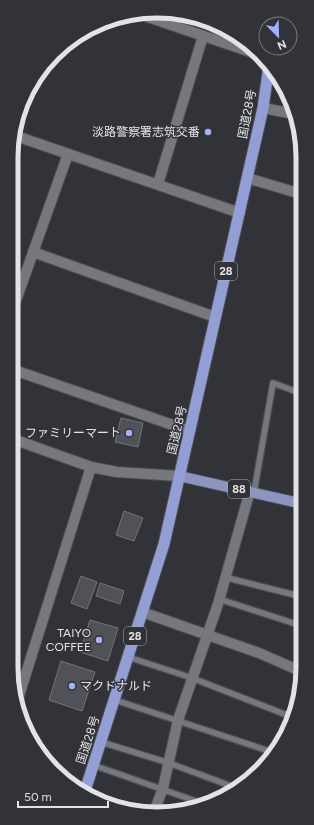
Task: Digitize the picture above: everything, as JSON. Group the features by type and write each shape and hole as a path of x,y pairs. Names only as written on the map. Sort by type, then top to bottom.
{"highway":[{"name":"国道28号","path":"86,787 164,544 263,108 268,73"}],"main road":[{"name":"88","path":"179,476 296,502"}],"street":[{"path":"153,18 247,51"},
{"path":"158,184 203,36"},
{"path":"263,108 289,113"},
{"path":"19,137 240,212"},
{"path":"18,295 68,154"},
{"path":"247,178 296,193"},
{"path":"33,252 215,317"},
{"path":"18,371 190,431"},
{"path":"18,441 91,467 117,472 179,476"},
{"path":"20,691 91,467"},
{"path":"156,807 163,788 178,720 208,634 224,577 252,492"},
{"path":"142,612 208,634 296,669"}],"lane":[{"path":"252,492 273,383 296,392"},
{"path":"224,577 296,595"},
{"path":"219,599 296,623"},
{"path":"128,657 192,678 288,715"},
{"path":"115,700 269,751"},
{"path":"101,742 169,763 230,786"},
{"path":"93,765 163,788 196,801"}],"building":[{"name":"ファミリーマート","path":"121,418 143,423 138,447 115,442"},
{"path":"124,511 143,518 134,541 116,535"},
{"path":"81,576 97,582 87,609 71,603"},
{"path":"100,583 124,591 120,604 96,596"},
{"name":"TAIYO COFFEE","path":"90,620 118,628 108,661 80,652"},
{"name":"マクドナルド","path":"61,661 95,672 82,711 49,700"}],"place":[{"name":"淡路警察署志筑交番","path":"208,132"},
{"name":"ファミリーマート","path":"129,433"},
{"name":"TAIYO COFFEE","path":"99,640"},
{"name":"マクドナルド","path":"72,686"}]}
